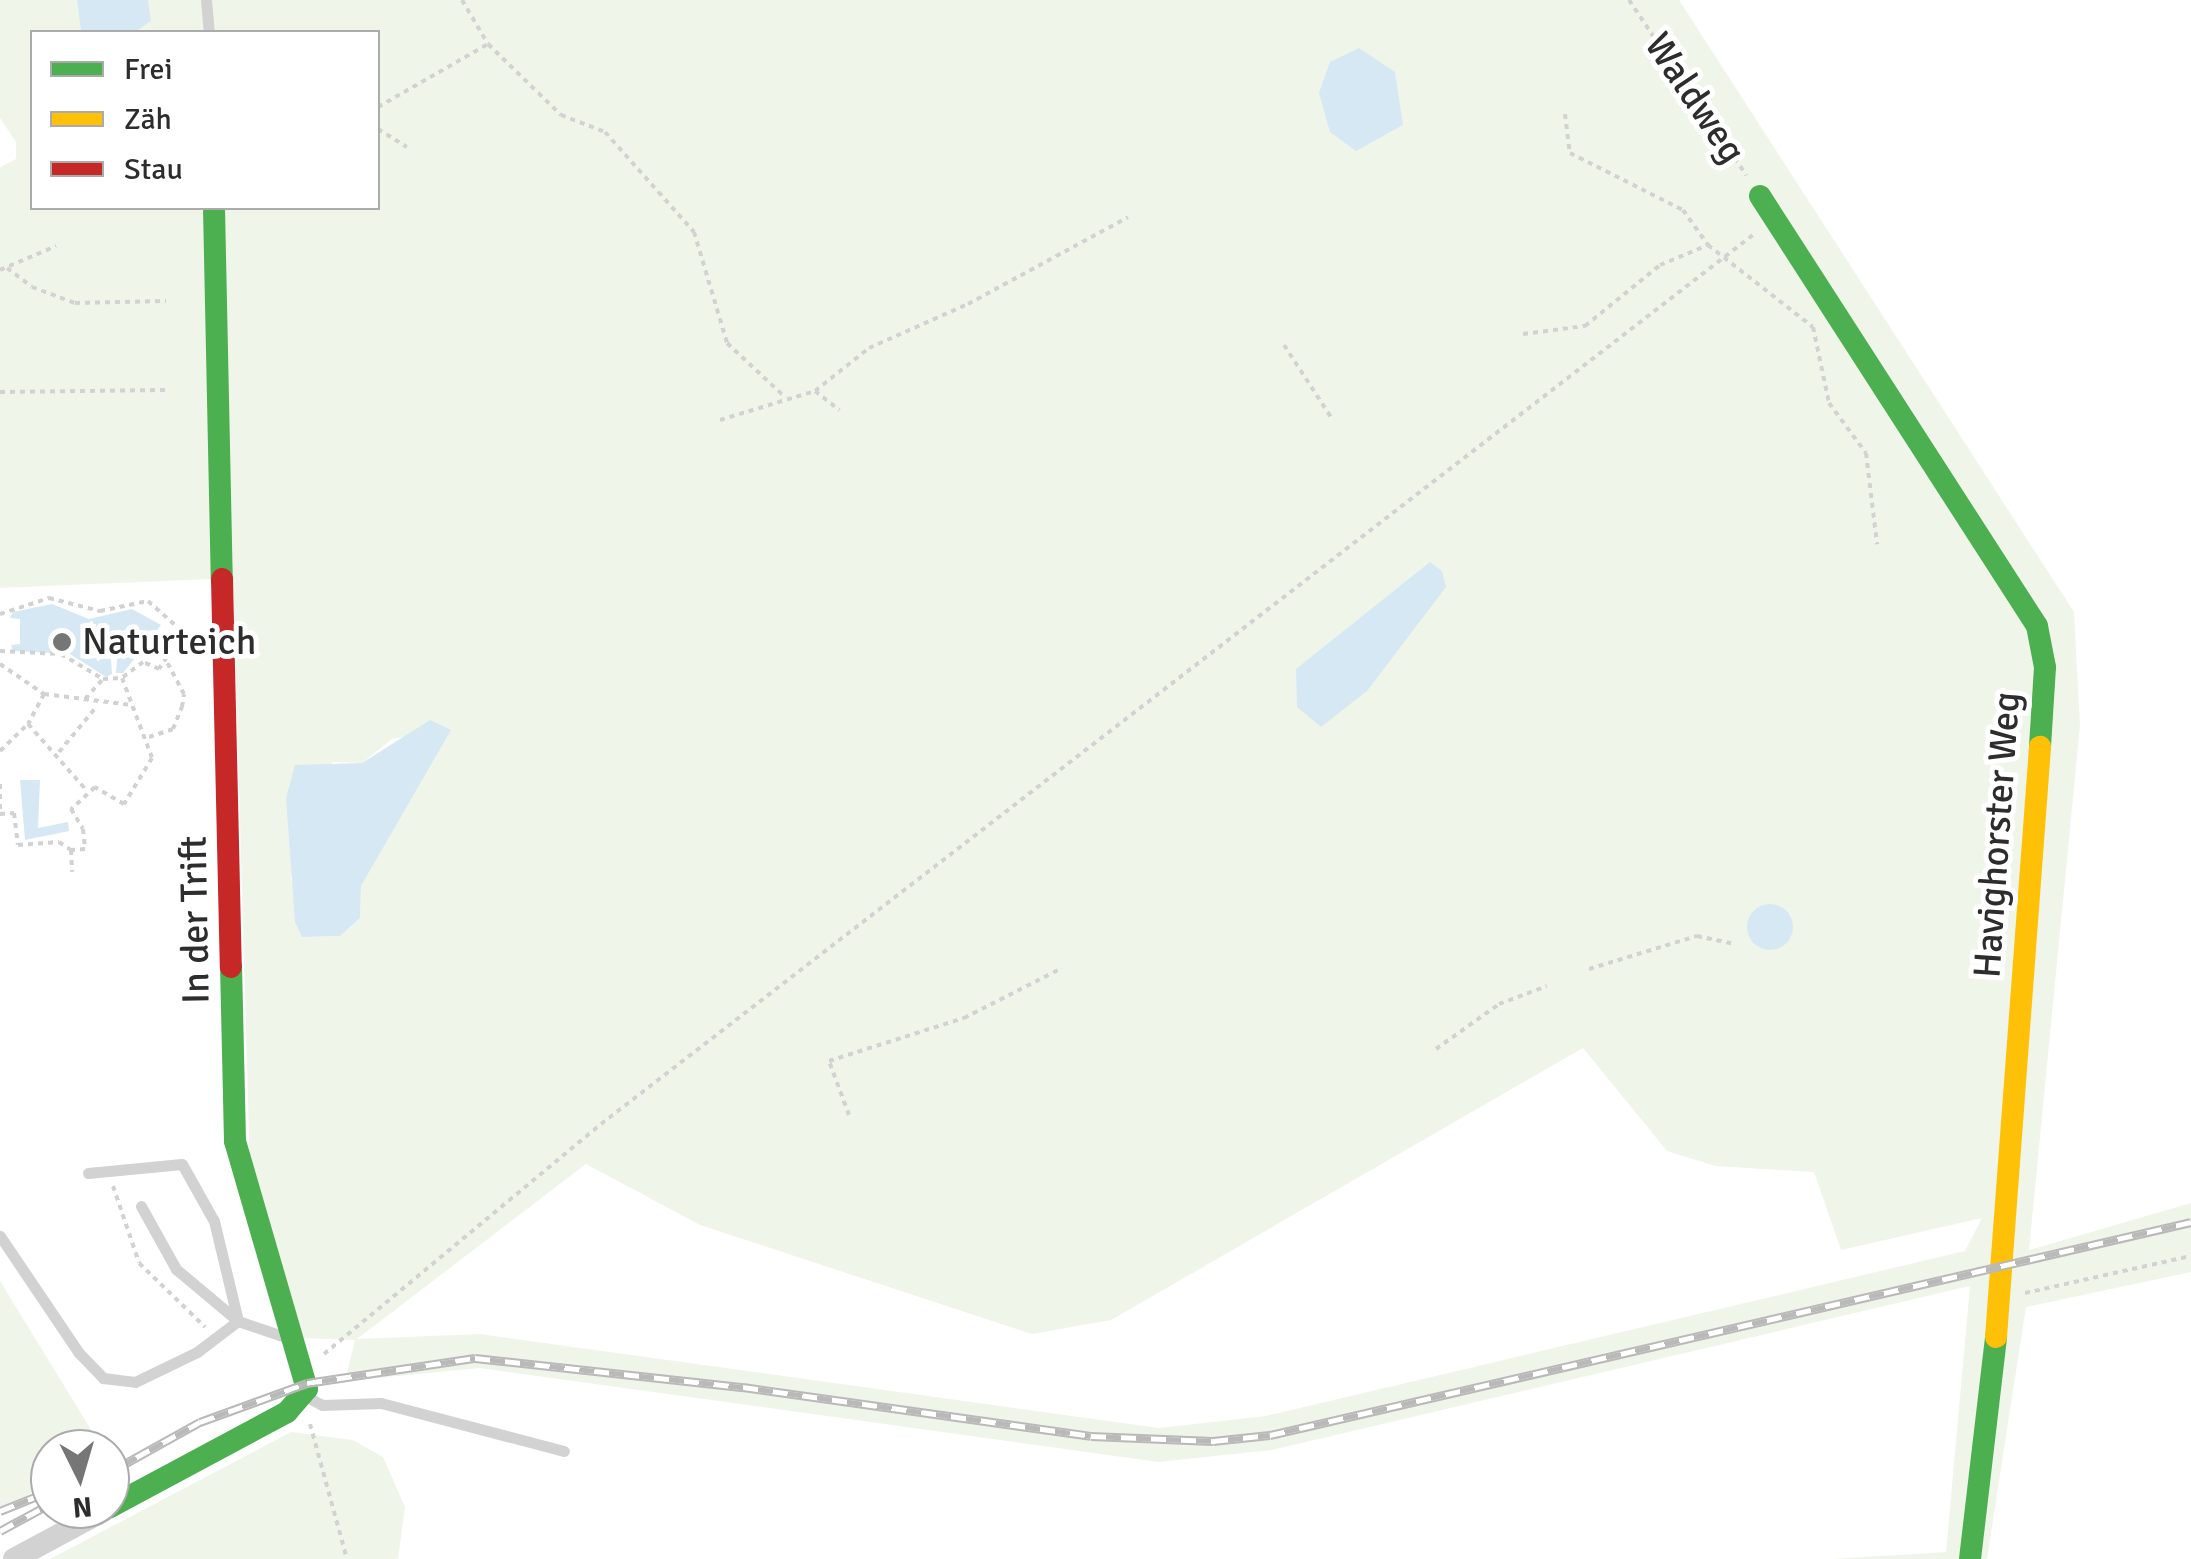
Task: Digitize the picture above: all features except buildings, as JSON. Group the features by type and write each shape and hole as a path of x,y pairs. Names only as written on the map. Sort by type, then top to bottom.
{"street":[{"name":"Havighorster Weg","path":"1760,196 2037,626 2045,667 2004,1269 1997,1298 1970,1559"},
{"name":"In der Trift","path":"214,210 234,1140 303,1368 301,1399"},
{"path":"130,1496 301,1399"},
{"path":"14,1559 69,1529"}],"lane":[{"path":"206,0 209,30"},
{"path":"88,1173 182,1164 214,1221 238,1321"},
{"path":"141,1206 176,1270 238,1321 292,1339"},
{"path":"0,1236 79,1353 111,1383 135,1382 181,1361 238,1321"},
{"path":"301,1399 322,1405 381,1403 564,1451"}],"path":[{"path":"462,0 488,44 561,115 605,132 686,222 704,254 727,343 786,396"},
{"name":"Waldweg","path":"1629,0 1760,196"},
{"path":"380,106 488,44"},
{"path":"1565,114 1570,153 1683,210 1708,245 1813,327 1829,403 1866,453 1877,544"},
{"path":"380,130 407,147"},
{"path":"720,420 759,414 786,396 814,391 869,348 968,304 1128,217"},
{"path":"303,1368 601,1124 1776,218"},
{"path":"1523,334 1585,326 1660,265 1708,245"},
{"path":"3,269 56,246"},
{"path":"3,269 32,287 75,303 166,302"},
{"path":"1284,346 1331,418"},
{"path":"0,392 166,390"},
{"path":"814,391 839,410"},
{"path":"0,614 49,598 100,611 148,601 184,632 159,669 143,662 122,678 103,679 61,654 0,651"},
{"path":"149,737 174,729 182,707 184,694 167,662"},
{"path":"0,664 44,694 98,704 132,705"},
{"path":"0,784 0,814 14,813 18,845 59,842 71,850 84,849 83,829 71,810 87,790 106,789 124,804 152,758 149,737 122,678"},
{"path":"85,701 103,679"},
{"path":"0,750 28,724 44,694"},
{"path":"59,752 98,704"},
{"path":"28,724 59,752 87,790"},
{"path":"71,850 72,872"},
{"path":"1590,969 1698,936 1730,943"},
{"path":"849,1115 828,1060 964,1018 1062,968"},
{"path":"1436,1049 1499,1004 1547,986"},
{"path":"1997,1298 2191,1256"},
{"path":"301,1399 348,1559"}],"shaded area":[{"path":"0,0 77,0 81,30 30,30 30,210 380,210 380,30 130,30 151,21 148,0 1679,0 2074,612 2080,726 2029,1250 2191,1203 2191,1272 2026,1307 1987,1559 1831,1559 1946,1552 1970,1286 1272,1450 1158,1462 480,1368 345,1381 355,1340 301,1338 250,1170 233,578 0,588 0,167 16,159 16,142 0,118","holes":["1446,587 1419,619 1296,669 1344,633","450,730 361,886 360,918 340,936 302,937 291,877 332,762 362,763 392,739","1583,1048 1667,1151 1715,1166 1814,1172 1841,1250 1982,1218 1965,1251 1266,1416 1159,1428 480,1334 357,1339 586,1164 700,1225 1032,1334 1111,1320"]},
{"path":"0,1281 91,1429 30,1429 30,1494 0,1512"},
{"path":"291,1432 353,1440 383,1457 405,1507 398,1559 50,1559 107,1529 130,1529 130,1517"}],"water":[{"path":"77,0 148,0 151,21 138,30 81,30"},
{"path":"1359,48 1395,72 1403,125 1356,151 1330,132 1319,93 1330,62"},
{"path":"1430,562 1442,571 1446,587 1367,691 1321,727 1297,707 1296,669"},
{"name":"Naturteich","path":"52,604 89,619 132,609 161,625 123,673 116,673 118,647 104,640 101,658 111,659 112,674 106,677 70,654 13,651 11,645 20,644 20,619 10,618 13,612"},
{"path":"430,720 451,730 361,886 360,918 340,936 302,937 295,922 286,798 295,765 362,763"},
{"path":"20,780 40,780 38,828 68,822 69,831 25,840"},
{"path":"1770,904 1786,911 1793,927 1786,943 1770,950 1754,943 1747,927 1754,911"}],"railway":[{"path":"130,1461 200,1422 307,1383 475,1358 743,1387 1091,1436 1213,1441 1270,1435 2191,1222"},
{"path":"0,1511 30,1499"},
{"path":"0,1531 30,1515"}],"traffic: fast":[{"path":"1760,196 2037,626 2045,667 2040,747"},
{"path":"214,210 222,579"},
{"path":"130,1496 287,1412 307,1389 235,1141 231,967"},
{"path":"1970,1559 1996,1337"}],"traffic: slow":[{"path":"1996,1337 2040,747"}],"traffic: jam":[{"path":"222,579 231,967"}],"place":[{"name":"Naturteich","path":"62,642"}]}
